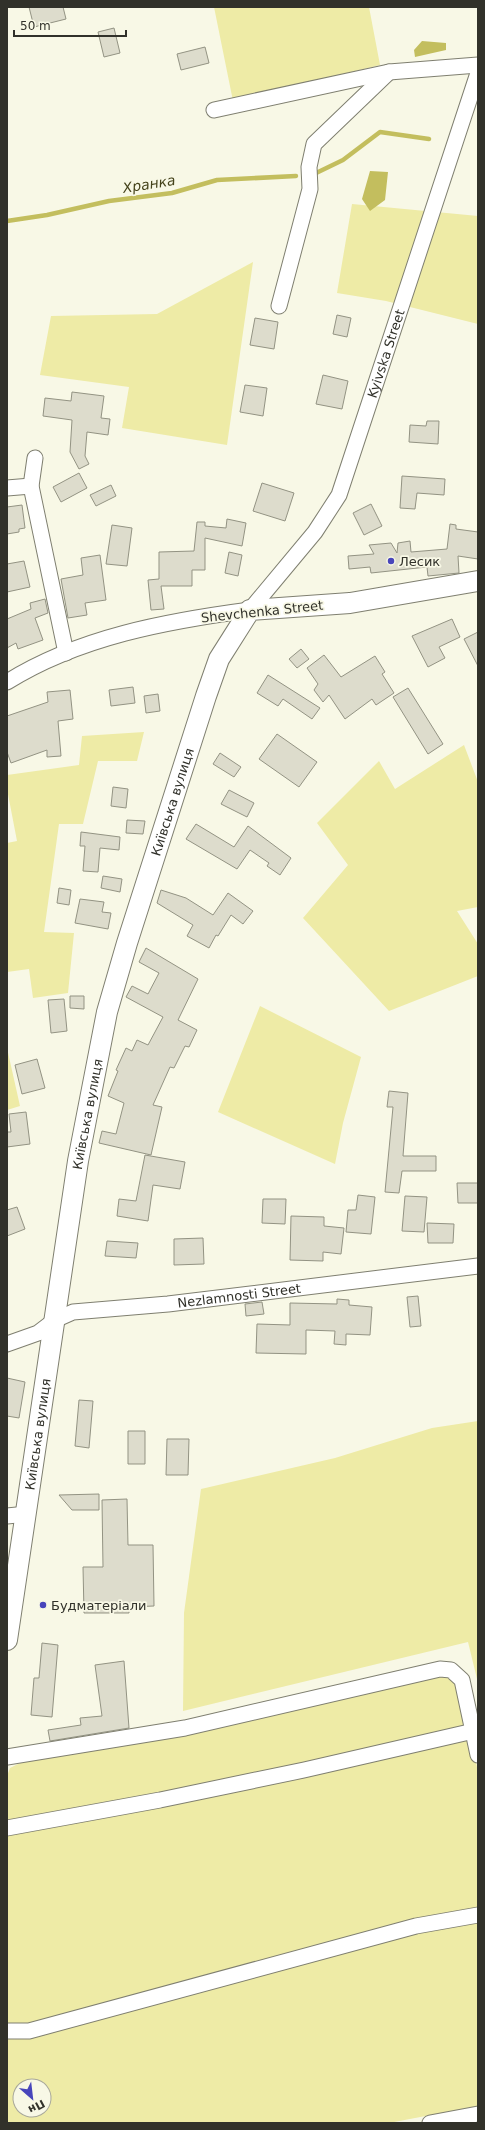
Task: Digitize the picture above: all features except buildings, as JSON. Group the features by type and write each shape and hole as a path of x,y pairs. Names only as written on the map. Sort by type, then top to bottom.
{"main road":[{"name":"Shevchenka Street","path":"250,610 350,604 478,581"},
{"name":"Київська вулиця","path":"7,1640 27,1514 78,1160 107,1012 129,935 219,659 250,610"}],"street":[{"path":"214,110 389,72 478,65"},
{"path":"279,306 310,189 309,167 314,144 389,72"},
{"name":"Kyivska Street","path":"250,610 315,532 339,495 477,79"},
{"path":"35,458 31,486 66,653"},
{"path":"7,488 31,486"},
{"name":"Shevchenka Street","path":"7,682 22,673 66,653 101,641 161,624 250,610"},
{"name":"Nezlamnosti Street","path":"7,1344 38,1333 55,1320 73,1312 168,1304 478,1266"},
{"path":"7,1516 27,1514"},
{"path":"7,1757 185,1728 440,1669 452,1670 462,1680 476,1730 478,1755"},
{"path":"7,1828 182,1796 304,1770 476,1730"},
{"path":"7,2031 29,2031 416,1926 478,1915"},
{"path":"430,2123 478,2114"}],"shaded area":[{"path":"214,7 369,7 380,65 233,101"},
{"path":"422,41 446,43 446,50 415,57 414,50"},
{"path":"370,171 388,172 385,200 370,211 362,199"},
{"path":"352,204 478,216 478,324 386,301 337,293"},
{"path":"253,262 227,445 122,428 129,387 40,375 51,316 157,314"},
{"path":"144,732 137,761 98,761 83,824 59,824 44,932 74,933 68,993 33,998 29,969 7,972 7,843 17,841 7,789 7,775 79,765 82,736"},
{"path":"464,745 478,782 478,907 457,911 478,944 478,976 389,1011 303,918 348,865 317,823 379,761 395,789"},
{"path":"260,1006 361,1057 343,1123 335,1164 218,1112"},
{"path":"7,1048 20,1106 7,1110"},
{"path":"478,1421 478,1683 468,1642 183,1711 184,1613 201,1489 335,1458 432,1428"},
{"path":"444,1674 460,1687 478,1772 478,2106 389,2123 7,2123 7,1776 10,1768 20,1763"}],"waterway":[{"name":"Хранка","path":"312,175 343,160 380,132 429,139"},
{"name":"Хранка","path":"7,221 47,215 109,201 172,193 217,180 296,176"}],"place":[{"name":"Лесик","path":"391,561"},
{"name":"Будматеріали","path":"43,1605"}]}
